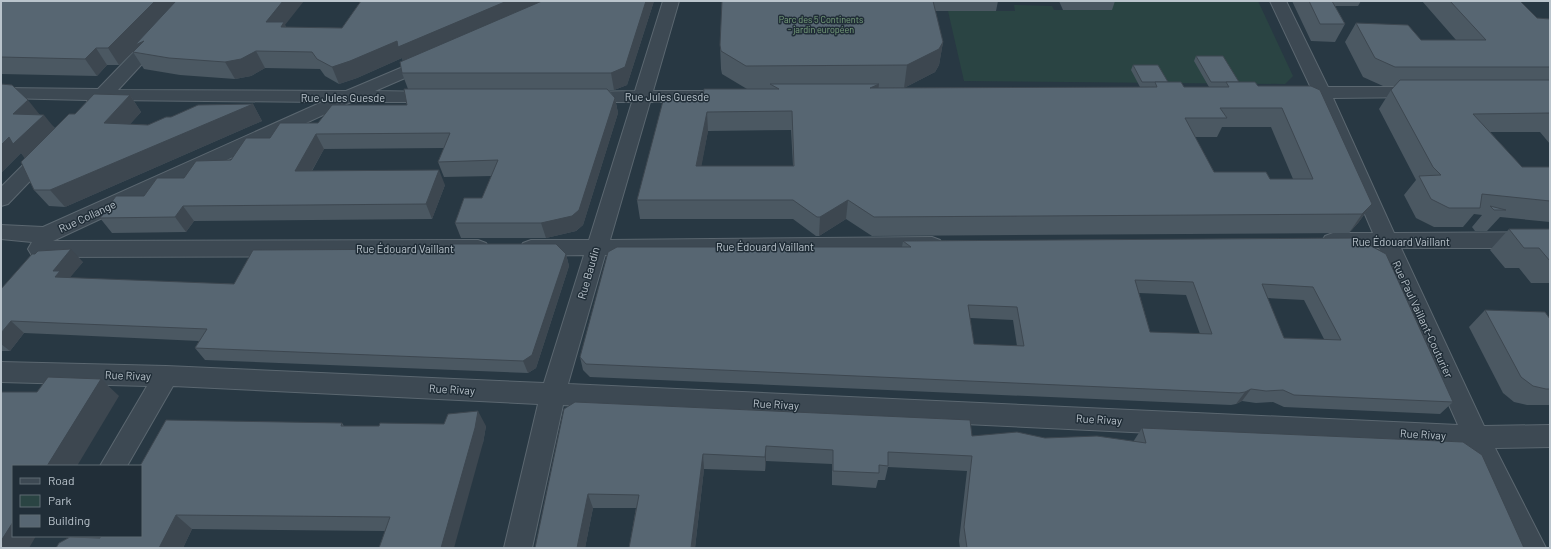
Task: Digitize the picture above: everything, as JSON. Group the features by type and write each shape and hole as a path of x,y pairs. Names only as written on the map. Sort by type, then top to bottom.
{"street":[{"path":"82,116 192,1"},
{"name":"Rue Baudin","path":"518,548 553,394 641,96 671,1"},
{"name":"Rue Paul Vaillant-Couturier","path":"1278,1 1322,93 1476,437 1532,548"},
{"name":"Rue Collange","path":"37,248 347,97 443,55"},
{"path":"1274,93 1436,92"},
{"name":"Rue Jules Guesde","path":"1,93 456,97"},
{"name":"Rue Jules Guesde","path":"567,97 749,96"},
{"path":"1,199 60,139"},
{"name":"Rue Édouard Vaillant","path":"1,232 37,248 507,248 952,244"},
{"name":"Rue Édouard Vaillant","path":"1316,242 1550,240"},
{"name":"Rue Rivay","path":"1,372 166,376 1476,437 1550,436"},
{"path":"114,465 166,376"}],"green space":[{"path":"1108,1 1258,1 1293,76 1285,84 964,81 948,11 1015,11 1014,5 1052,6 1054,10 1063,10"}],"building":[{"path":"1,1 155,1 108,48 96,48 85,59 1,57"},
{"path":"176,1 283,1 266,22 284,22 281,27 342,28 361,1 507,1 398,47 397,41 332,67 317,59 312,52 256,51 241,59 225,62 169,58 133,52 144,41 135,45"},
{"path":"542,1 646,1 625,67 611,73 402,73 400,62"},
{"path":"722,1 933,1 943,42 939,49 907,65 746,66 721,51"},
{"path":"1309,1 1332,1 1345,24 1320,24"},
{"path":"1450,1 1520,1 1537,18 1550,19 1550,67 1395,67 1375,58 1356,23 1408,25 1421,40 1486,40"},
{"path":"1196,56 1223,56 1239,82 1211,82"},
{"path":"1133,65 1158,65 1168,82 1142,82"},
{"path":"1400,80 1550,80 1550,113 1473,114 1522,167 1550,167 1550,201 1482,194 1480,208 1449,208 1431,199 1419,176 1441,175 1433,167 1391,90"},
{"path":"1155,82 1181,82 1184,87 1229,87 1226,82 1255,82 1258,86 1311,86 1320,90 1372,204 1362,214 874,217 848,200 820,217 817,217 793,200 637,200 664,97 703,98 704,89 779,89 770,84 879,84 870,88 1157,87","holes":["1220,108 1282,108 1313,179 1270,179 1266,172 1214,172 1185,118 1227,118","792,111 794,166 696,166 707,112"]},
{"path":"1,84 12,85 28,100 13,114 44,115 13,144 9,137 1,145"},
{"path":"404,89 607,89 615,98 579,210 572,216 541,223 455,223 464,198 482,198 498,160 438,162 450,133 316,134 295,171 439,170 426,204 183,206 175,217 100,218 116,196 144,196 157,178 184,178 196,161 231,160 246,138 270,138 280,123 318,123 332,105 407,105"},
{"path":"94,94 130,95 104,123 148,125 198,105 253,104 50,190 34,190 21,162 69,114 75,114"},
{"path":"1490,206 1506,210 1494,210"},
{"path":"1509,229 1550,229 1550,261 1539,248 1524,248"},
{"path":"1356,238 1386,254 1453,402 1294,395 1283,390 1266,391 1251,389 1239,393 586,364 580,357 608,252 617,247 911,247 903,241","holes":["1135,280 1193,282 1212,334 1150,332","1262,284 1313,287 1341,340 1284,338","968,305 1017,307 1024,346 974,344"]},
{"path":"450,244 556,244 566,254 532,355 523,361 195,348 207,329 11,321 1,333 1,289 32,254 35,254 38,251 71,249 53,271 60,271 55,277 234,284 253,250 448,249"},
{"path":"1485,310 1545,312 1550,319 1550,389 1533,386 1521,377"},
{"path":"48,377 101,379 48,465 12,465 12,524 1,541 1,392 37,392"},
{"path":"575,402 970,420 972,436 1017,432 1045,438 1097,436 1146,443 1142,428 1463,442 1482,455 1524,548 967,548 964,527 972,456 888,452 888,466 879,465 879,473 833,471 833,450 766,446 765,457 703,454 691,548 629,548 639,495 588,494 577,548 535,548 564,409"},
{"path":"478,411 475,428 441,548 379,548 390,517 176,515 159,548 56,548 59,543 70,537 142,537 142,465 141,465 166,420 342,423 341,426 379,426 380,423 444,424 448,414"}],"park label":[{"name":"Parc des 5 Continents - jardin européen","path":"821,24"}]}
